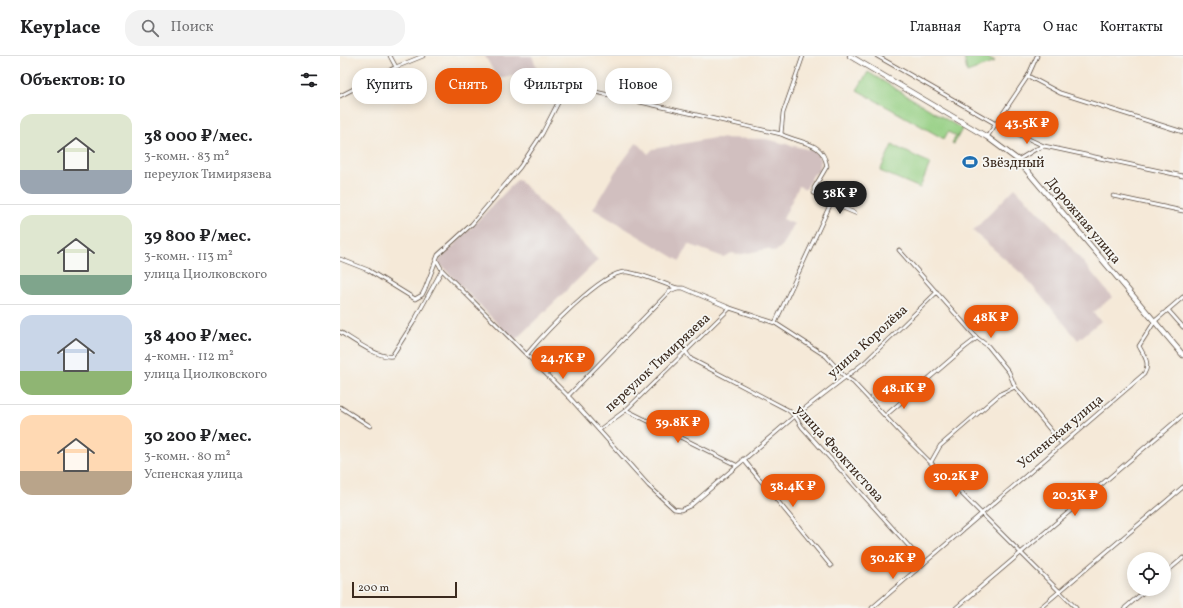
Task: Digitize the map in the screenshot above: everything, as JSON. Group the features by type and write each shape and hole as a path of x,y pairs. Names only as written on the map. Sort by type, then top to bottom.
{"main road":[{"name":"Дорожная улица","path":"850,56 987,137 1018,160 1183,355"}],"street":[{"path":"390,56 396,67"},
{"path":"340,96 396,67 423,56"},
{"path":"781,134 783,113 803,56"},
{"path":"877,56 996,124 1044,146 1183,176"},
{"path":"987,137 1028,76 1037,56"},
{"path":"1028,76 1060,93 1183,132"},
{"path":"340,259 368,270 416,299 426,289 438,255 472,224 520,167 542,134 560,99 567,91 578,88 593,90 781,134 792,140 819,148 825,156 827,166 814,188 814,193 855,213"},
{"path":"1018,160 1044,146"},
{"path":"1113,196 1183,212"},
{"path":"775,322 832,203"},
{"path":"899,250 978,338 988,346 1009,372 1015,386 1062,444"},
{"path":"437,261 442,270 527,354 599,430"},
{"path":"340,332 377,353 384,356 392,356 413,323 442,270"},
{"path":"527,354 548,329 573,306 607,278 618,272 627,272 677,288 683,288 730,308 775,322 826,356 845,377 853,382 1076,608"},
{"path":"568,396 670,291 677,288"},
{"name":"улица Королёва","path":"599,430 648,486 674,509 681,510 690,506 795,416 865,362 937,292"},
{"path":"1155,321 1183,297"},
{"name":"переулок Тимирязева","path":"599,430 626,410 730,308"},
{"path":"1168,310 1183,327"},
{"name":"Успенская улица","path":"872,608 924,563 930,560 982,513 1144,374 1148,368 1147,361 1139,346 1155,321"},
{"path":"885,416 964,348 978,338"},
{"name":"улица Феоктистова","path":"685,351 691,359 788,410 795,416 802,427 924,563"},
{"path":"931,462 940,446 1000,394 1015,386"},
{"path":"340,407 370,426"},
{"path":"626,410 736,465"},
{"path":"956,608 1183,415"},
{"path":"743,459 831,566"},
{"path":"1040,608 1183,487"},
{"path":"1171,568 1183,558"},
{"path":"1125,608 1139,596"}],"shaded area":[{"path":"485,56 532,56 537,68 510,68 510,77 502,78 502,68 492,68"},
{"path":"714,138 766,139 815,151 821,160 819,171 813,175 806,189 799,186 783,219 794,224 783,245 775,252 767,249 738,255 732,253 723,257 688,244 680,261 593,209 615,172 637,142 648,154 653,149"},
{"path":"518,179 598,260 514,341 438,262"},
{"path":"1015,188 1059,233 1112,297 1093,313 1101,321 1078,340 1023,275 973,231"}],"green space":[{"path":"964,56 984,56 995,62 967,72"},
{"path":"868,72 962,129 954,144 952,143 956,136 948,132 944,139 857,90"},
{"path":"892,145 930,163 920,188 880,171"}],"place":[{"name":"Звёздный","path":"970,162"}]}
